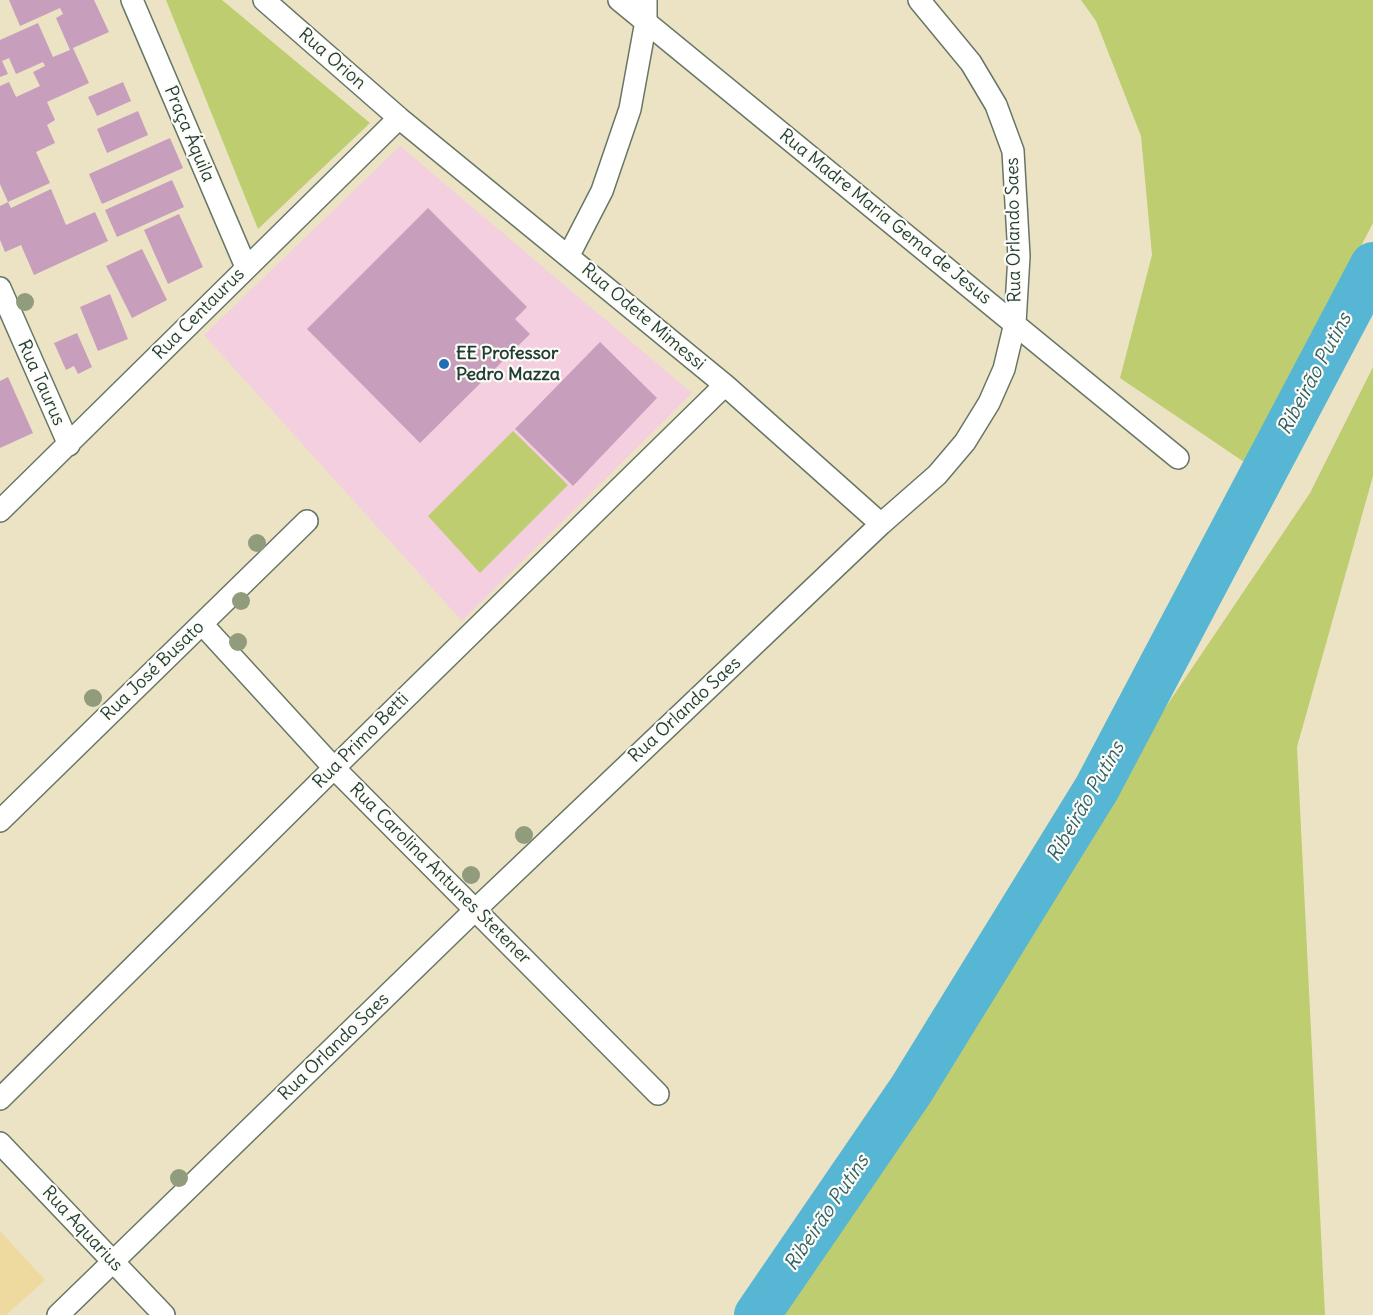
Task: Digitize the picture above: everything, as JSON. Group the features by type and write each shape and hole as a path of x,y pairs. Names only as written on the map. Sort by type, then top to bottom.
{"street":[{"name":"Praça Áquila","path":"132,0 246,267"},
{"name":"Rua Orion","path":"264,0 399,118"},
{"name":"Rua Madre Maria Gema de Jesus","path":"619,0 646,10 1178,458"},
{"name":"Rua Orlando Saes","path":"58,1315 475,910 881,524 936,475 965,442 989,403 1005,369 1016,323 1019,256 1013,151 996,105 972,63 919,0"},
{"path":"568,255 602,191 630,109 646,10"},
{"name":"Rua Centaurus","path":"0,511 399,118"},
{"name":"Rua Odete Mimessi","path":"399,118 725,385 881,524"},
{"name":"Rua Taurus","path":"0,288 69,445"},
{"name":"Rua Primo Betti","path":"0,1099 725,385"},
{"name":"Rua José Busato","path":"0,821 307,521"},
{"name":"Rua Carolina Antunes Stetener","path":"202,624 334,768 658,1094"},
{"name":"Rua Aquarius","path":"0,1143 164,1315"}],"shaded area":[{"name":"EE Professor Pedro Mazza","path":"400,146 692,393 462,621 204,335"}],"green space":[{"path":"166,0 222,0 370,123 258,229"},
{"path":"1081,0 1373,0 1373,223 1247,464 1120,378 1152,255 1141,136 1096,21"},
{"path":"1373,367 1373,476 1297,747 1325,1315 756,1315 1310,493"},
{"path":"513,431 568,485 480,573 428,516"}],"sand":[{"path":"0,1231 45,1280 6,1315 0,1315"}],"building":[{"path":"9,0 94,0 109,32 73,48 89,83 47,102 55,120 47,125 55,143 36,152 50,183 8,202 0,184 0,86 9,82 16,97 40,86 33,72 45,66 43,62 16,74 9,58 2,61 8,74 0,77 0,40 38,23 53,57 70,50 56,18 63,14 60,8 20,26"},
{"path":"123,82 131,101 97,116 88,97"},
{"path":"138,111 148,135 107,153 97,129"},
{"path":"170,138 183,168 102,204 89,174"},
{"path":"172,180 184,207 117,237 105,210"},
{"path":"51,189 66,225 95,212 108,241 34,275 21,245 5,252 0,240 0,206 8,202 11,208"},
{"path":"428,208 527,307 515,319 530,334 420,443 307,329"},
{"path":"179,214 203,267 168,284 144,230"},
{"path":"142,249 167,300 132,318 106,266"},
{"path":"110,294 128,339 98,351 80,307"},
{"path":"77,333 92,367 78,374 74,366 66,370 54,343"},
{"path":"600,342 657,398 573,486 515,429"},
{"path":"8,377 33,433 0,448 0,381"}],"waterway":[{"name":"Ribeirão Putins","path":"757,1315 911,1090 1097,788 1373,265"}],"place":[{"name":"EE Professor Pedro Mazza","path":"444,364"}]}
